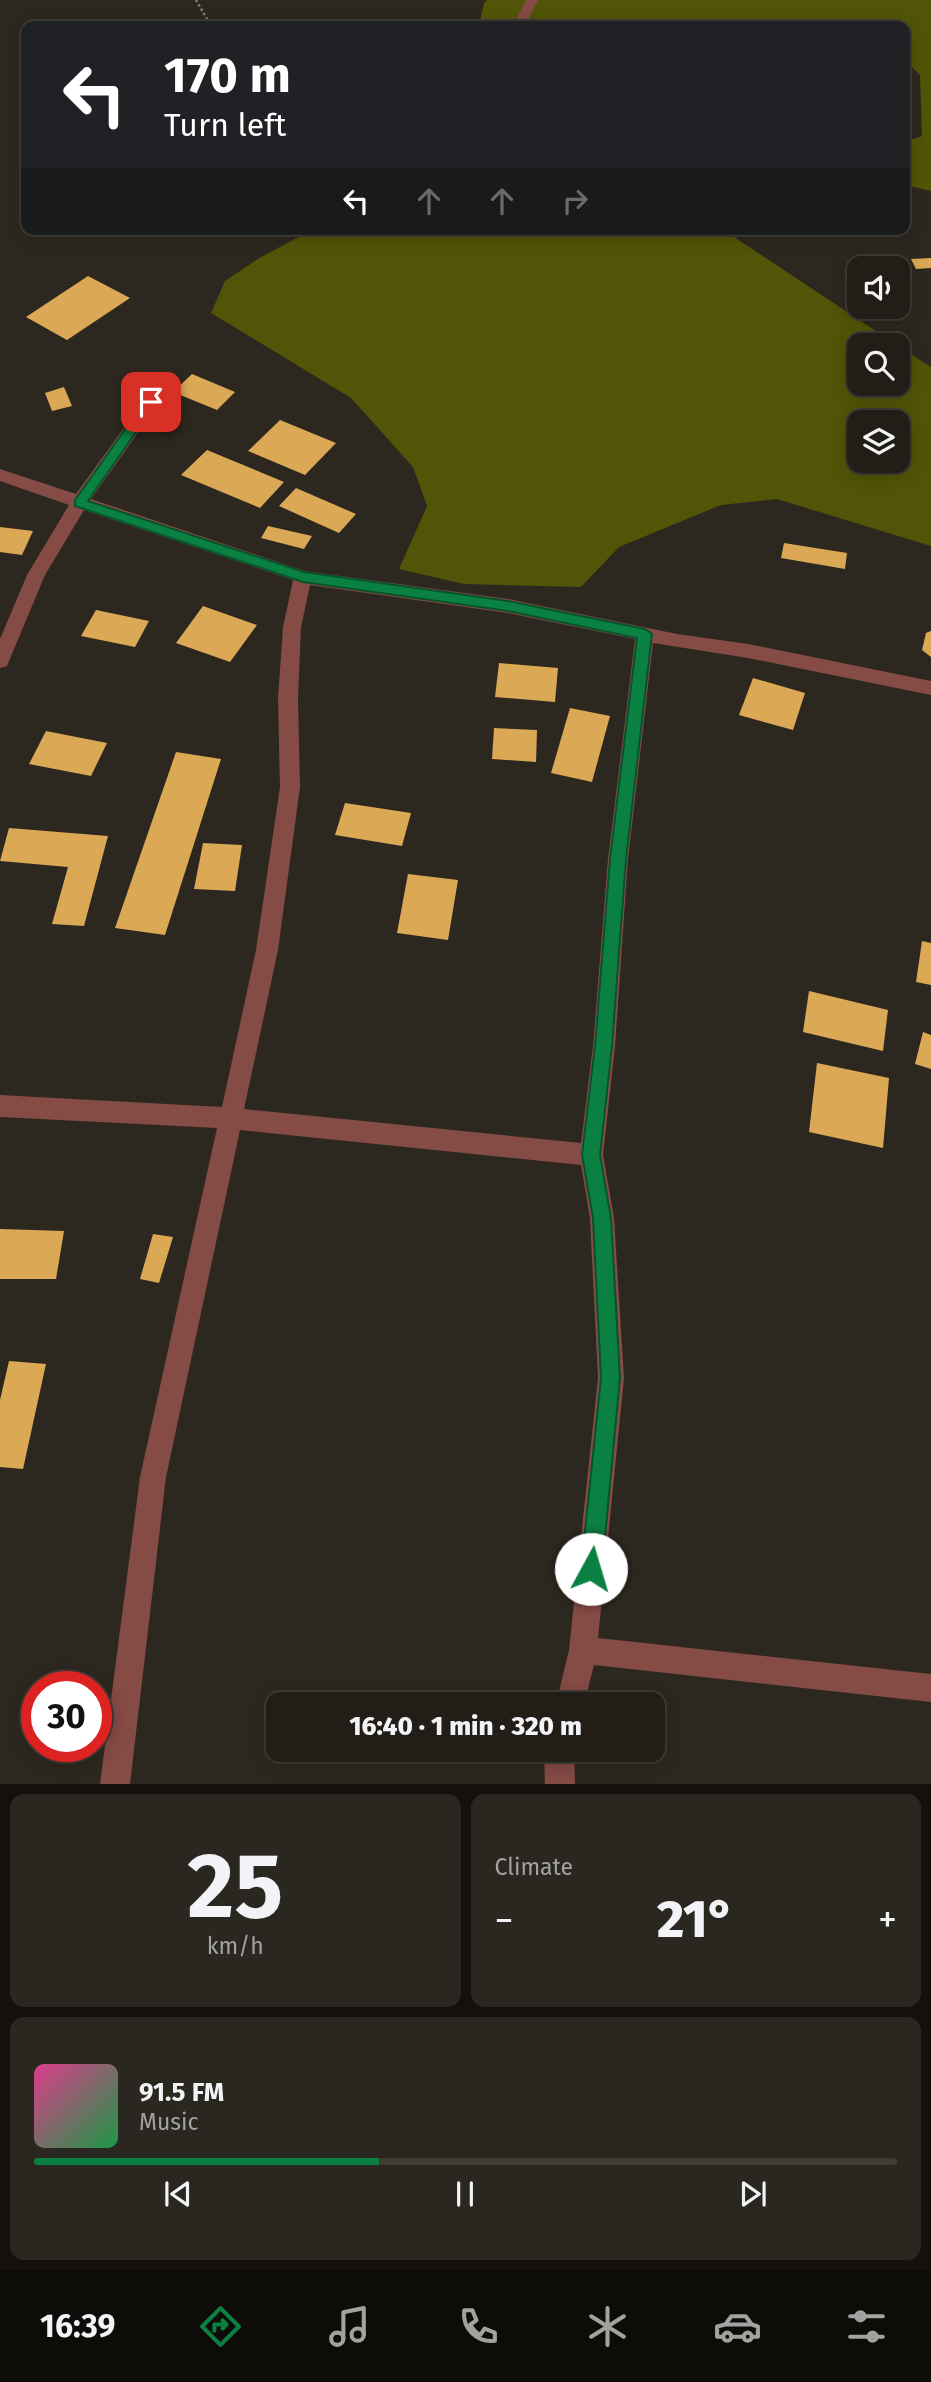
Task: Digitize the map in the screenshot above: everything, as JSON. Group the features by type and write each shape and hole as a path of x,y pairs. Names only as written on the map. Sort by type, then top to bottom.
{"street":[{"path":"521,21 531,0"},
{"path":"0,661 36,575 79,503 151,402"},
{"path":"0,475 303,577 508,606 645,634 748,650 931,688"},
{"path":"116,1783 153,1477 267,950 290,787 288,698 292,627 303,577"},
{"path":"573,1692 583,1650 611,1378 602,1218 591,1155 604,1046 618,859 645,634"},
{"path":"0,1106 231,1118 591,1155"},
{"path":"583,1650 931,1688"},
{"path":"559,1762 560,1783"}],"path":[{"path":"196,0 208,21"}],"shaded area":[{"path":"487,0 931,0 931,191 910,186 910,140 922,136 920,75 910,65 910,21 480,21"},
{"path":"303,235 731,235 847,312 847,319 858,319 879,333 847,333 847,396 910,396 910,354 931,367 931,546 777,499 721,505 619,547 581,587 464,584 399,569 427,506 413,467 351,398 211,313 225,281 261,257"}],"building":[{"path":"931,258 931,268 916,269 911,259"},
{"path":"88,276 130,298 67,340 26,317"},
{"path":"192,374 235,392 217,410 173,392"},
{"path":"64,387 72,406 52,411 45,393"},
{"path":"280,420 336,443 305,475 248,451"},
{"path":"207,450 284,482 260,508 181,475"},
{"path":"296,488 356,514 339,533 279,506"},
{"path":"268,526 312,536 304,549 261,538"},
{"path":"0,527 33,531 22,555 0,552"},
{"path":"784,543 847,553 845,569 781,558"},
{"path":"203,606 257,625 230,662 176,643"},
{"path":"96,610 149,621 135,647 81,636"},
{"path":"931,631 931,657 922,650 926,633"},
{"path":"499,663 558,668 555,702 495,697"},
{"path":"753,678 805,693 793,730 739,715"},
{"path":"570,708 610,716 592,782 551,773"},
{"path":"494,728 537,730 536,762 492,759"},
{"path":"46,731 107,743 91,776 29,764"},
{"path":"176,752 221,759 165,935 115,928"},
{"path":"345,803 411,813 402,846 335,835"},
{"path":"9,828 108,836 84,926 52,924 68,867 0,861"},
{"path":"203,843 242,845 235,891 194,889"},
{"path":"408,874 458,880 448,940 397,933"},
{"path":"922,941 931,943 931,985 916,982"},
{"path":"809,991 888,1010 883,1051 803,1032"},
{"path":"923,1032 931,1035 931,1069 915,1064"},
{"path":"817,1063 889,1078 883,1148 809,1132"},
{"path":"0,1229 64,1231 56,1279 0,1279"},
{"path":"153,1234 173,1237 159,1283 140,1279"},
{"path":"9,1361 46,1364 23,1469 0,1467 0,1400"}],"route":[{"path":"151,402 79,503 303,577 508,606 645,634 618,859 604,1046 591,1155 602,1218 611,1378 591,1569"}]}
